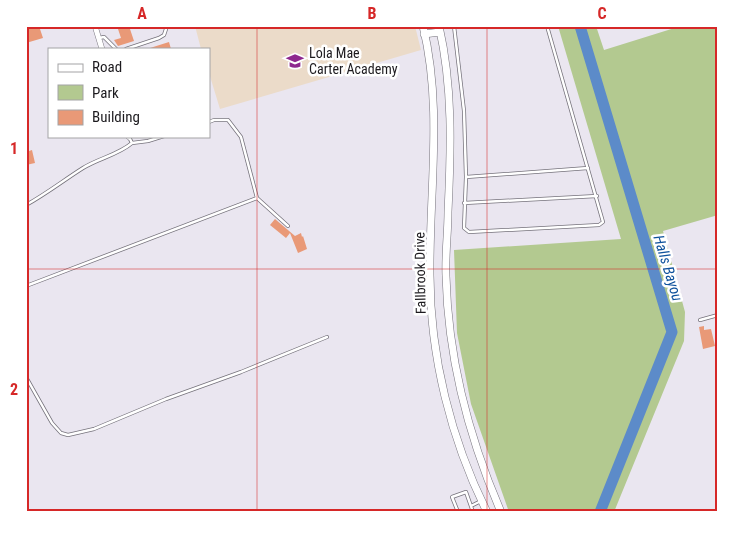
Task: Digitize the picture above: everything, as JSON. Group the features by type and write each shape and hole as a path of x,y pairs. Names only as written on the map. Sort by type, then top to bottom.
{"main road":[{"path":"424,30 440,29"},
{"name":"Fallbrook Drive","path":"440,29 451,114 446,275 450,332 468,420 501,512"},
{"name":"Fallbrook Drive","path":"424,30 434,114 430,275 437,355 452,424 464,460 487,512"}],"street":[{"path":"95,26 102,48"}],"lane":[{"path":"129,48 159,38 164,34 167,26"},
{"path":"454,26 464,111 466,177 464,228 469,232 602,224 603,219 597,196 547,26"},
{"path":"99,38 104,37 109,40 115,48"},
{"path":"210,122 228,120 241,137 258,198 288,226"},
{"path":"26,205 50,192 84,167 125,149 130,139 148,141 158,138"},
{"path":"466,177 588,168"},
{"path":"464,203 597,196"},
{"path":"26,286 258,198"},
{"path":"700,320 718,315"},
{"path":"26,377 52,423 61,433 68,435 78,434 242,372 326,337"},
{"path":"461,508 457,511 452,497 466,492 473,512"},
{"path":"470,505 481,501"}],"shaded area":[{"name":"Lola Mae Carter Academy","path":"195,26 415,26 421,50 220,109 210,76 210,48 201,48"}],"green space":[{"path":"558,26 596,26 604,50 681,26 718,26 718,215 663,231 685,312 684,341 614,512 509,512 471,404 457,333 454,250 621,239"}],"building":[{"path":"39,26 43,38 26,43 26,30"},
{"path":"117,26 129,26 134,41 118,46 114,40 121,38"},
{"path":"169,42 171,48 150,48"},
{"path":"32,150 35,163 26,165 26,152"},
{"path":"275,219 295,236 301,233 307,249 298,253 290,233 286,238 270,225"},
{"path":"704,326 704,330 711,329 715,346 703,349 699,327"}],"waterway":[{"name":"Halls Bayou","path":"580,26 672,332 600,512"}],"place":[{"name":"Lola Mae Carter Academy","path":"295,61"}]}
